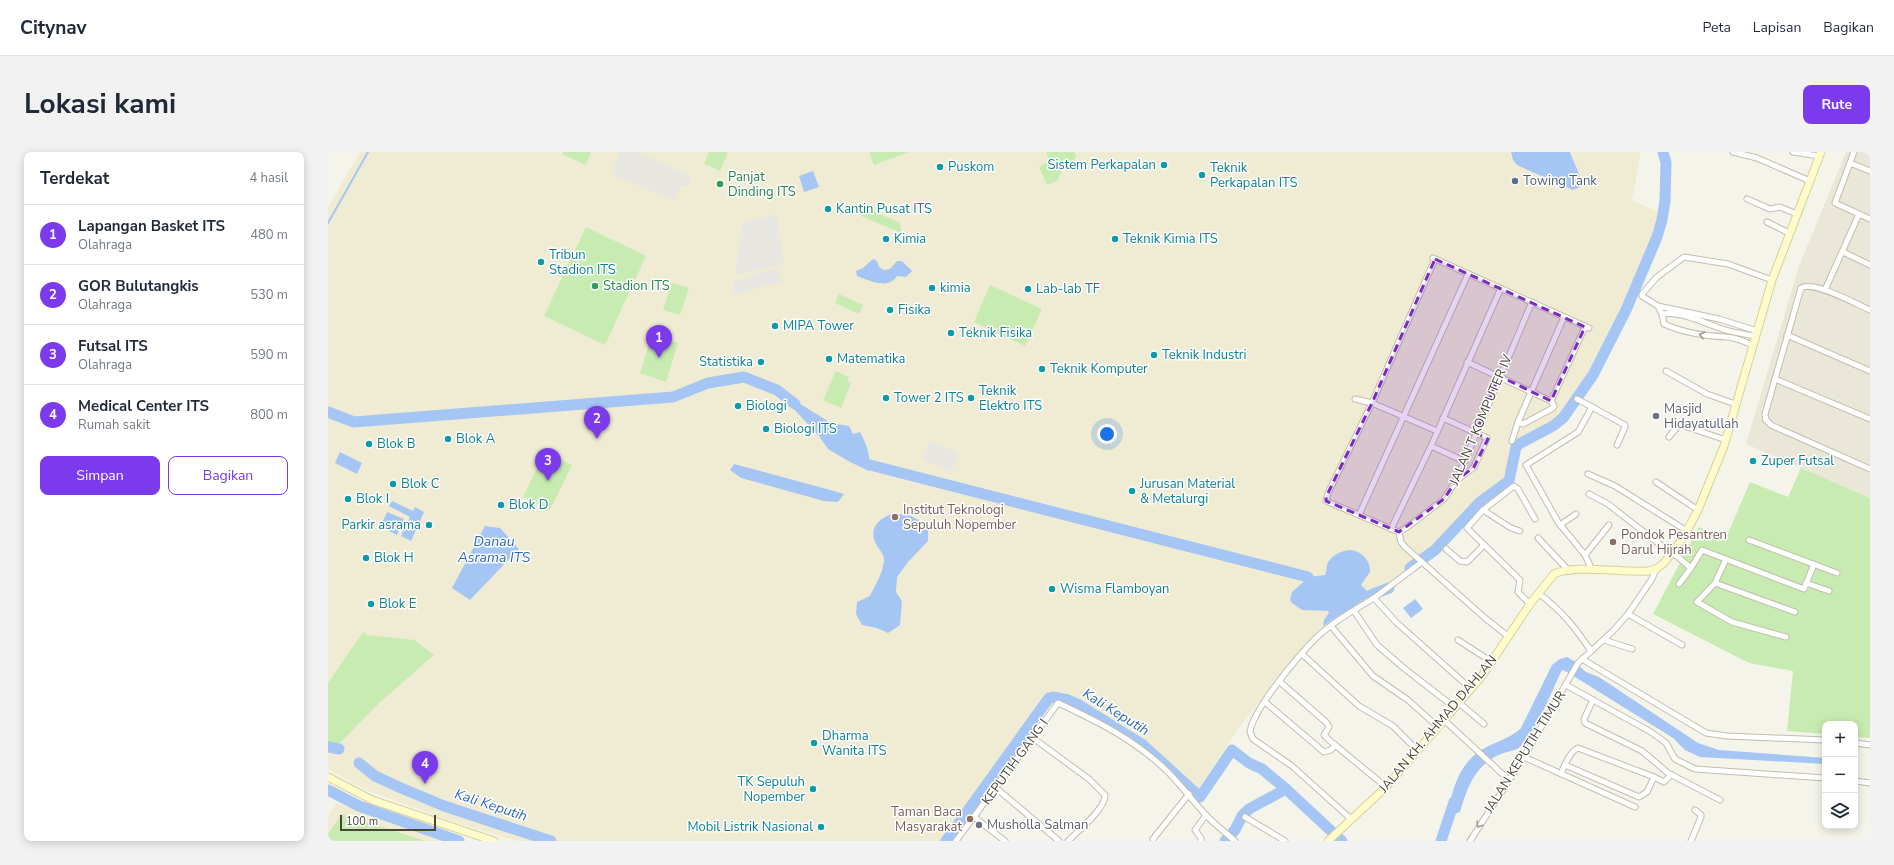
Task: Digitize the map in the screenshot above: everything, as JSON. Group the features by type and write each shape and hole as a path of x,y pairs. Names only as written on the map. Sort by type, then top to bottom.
{"street":[{"path":"1733,152 1757,158 1810,181"},
{"path":"1656,569 1672,554 1687,531 1698,510 1726,440 1735,404 1772,280 1820,154 1793,152"},
{"path":"1854,152 1835,200 1837,205 1870,219"},
{"path":"1850,163 1870,171"},
{"path":"1747,199 1770,209 1780,208 1797,214"},
{"path":"1825,290 1843,252 1858,214"},
{"path":"1767,222 1789,233"},
{"path":"1843,252 1870,265"},
{"path":"1756,333 1719,320 1658,306 1642,296 1642,294 1657,277 1684,257 1728,264 1772,280"},
{"path":"1509,637 1484,618 1401,542 1399,532 1326,501 1326,497 1372,403 1434,258 1587,327 1551,401"},
{"path":"1359,515 1468,274"},
{"path":"1870,310 1810,285 1801,288 1765,414 1766,420 1771,425 1870,469"},
{"path":"1391,529 1431,446 1501,288"},
{"name":"JALAN T KOMPUTER IV","path":"1399,532 1444,499 1456,481 1532,302"},
{"path":"1658,306 1662,314 1664,324 1671,327 1708,336 1731,338 1753,345"},
{"path":"1662,314 1673,314 1695,319 1720,328 1756,333"},
{"path":"1512,441 1518,422 1564,317"},
{"path":"1720,328 1720,337"},
{"path":"1787,334 1870,371"},
{"path":"1467,362 1532,391 1551,401 1554,406 1553,408 1523,424 1518,422"},
{"path":"1666,371 1707,394 1735,404"},
{"path":"1775,379 1870,419"},
{"path":"1355,399 1372,403 1437,430"},
{"path":"1578,399 1625,425 1626,427 1617,445"},
{"path":"1592,407 1578,432 1526,465 1560,525 1585,555 1592,570"},
{"path":"1443,418 1476,432 1488,439 1474,467 1456,481"},
{"path":"1669,437 1678,426 1682,425 1726,440"},
{"path":"1431,446 1464,461"},
{"path":"1588,474 1614,486 1687,531"},
{"path":"1656,482 1698,510"},
{"path":"1530,604 1518,591 1520,580 1467,528 1483,510 1514,486 1518,489 1535,519"},
{"path":"1589,494 1608,504 1691,568"},
{"path":"1483,510 1511,528 1520,531"},
{"path":"1560,525 1576,514"},
{"path":"1585,555 1609,525"},
{"path":"1538,538 1569,571"},
{"path":"1748,540 1837,573"},
{"path":"1446,549 1460,561 1467,562 1484,545"},
{"path":"1679,584 1702,550 1804,589 1814,564"},
{"path":"1726,559 1715,583 1697,602 1732,622 1786,637"},
{"path":"1351,819 1292,766 1253,739 1251,728 1258,712 1265,702 1316,638 1331,626 1374,598 1421,560"},
{"name":"JALAN KH. AHMAD DAHLAN","path":"1329,840 1386,786 1444,720 1492,662 1530,604 1554,574 1559,571 1644,571 1656,569"},
{"name":"JALAN KEPUTIH TIMUR","path":"1470,841 1524,757 1580,661 1604,640 1628,614 1652,579 1656,569"},
{"path":"1715,583 1794,612"},
{"path":"1806,583 1828,591"},
{"path":"1538,593 1554,605 1573,624 1591,651"},
{"path":"1374,598 1396,623 1470,688"},
{"path":"1354,611 1378,645 1406,670 1484,724"},
{"path":"1628,614 1682,645"},
{"path":"1331,626 1372,676 1408,700 1438,727"},
{"path":"1458,640 1492,662"},
{"path":"1604,640 1632,649"},
{"path":"1302,654 1360,706 1393,726 1417,750"},
{"path":"1580,661 1706,733 1727,736 1822,740"},
{"path":"1280,682 1327,722 1329,727 1324,735 1328,740 1386,786"},
{"path":"1566,685 1651,732 1666,743 1675,759 1695,769 1822,778"},
{"path":"1593,700 1584,719 1585,723 1642,751 1671,775 1720,800"},
{"name":"KEPUTIH GANG I","path":"956,841 1058,702 1128,740 1167,771 1189,794"},
{"path":"1265,702 1324,752 1331,750 1335,745"},
{"path":"1444,720 1473,745 1509,780"},
{"path":"1033,738 1089,779 1104,794 1105,800 1099,809 1068,841"},
{"path":"1858,743 1870,745"},
{"path":"1561,774 1575,749 1578,748 1664,782 1671,775"},
{"path":"1524,757 1635,807"},
{"path":"1565,765 1639,796 1647,792 1654,777"},
{"path":"328,777 372,800 494,841"},
{"path":"1858,781 1870,783"},
{"path":"996,788 1059,841"},
{"path":"1153,839 1189,794 1206,815 1234,840"},
{"path":"1691,841 1701,817 1695,810"},
{"path":"1200,841 1201,838 1195,830 1206,815"},
{"path":"974,817 1005,841"},
{"path":"1245,817 1285,841"}],"highlighted area":[{"path":"1435,259 1585,327 1551,401 1499,376 1476,433 1488,439 1474,467 1456,481 1444,499 1399,532 1326,501 1326,497 1372,403"}],"shaded area":[{"name":"Institut Teknologi Sepuluh Nopember","path":"360,152 1641,152 1632,200 1662,214 1615,320 1578,391 1557,420 1513,446 1507,475 1418,558 1383,595 1325,631 1298,654 1241,725 1198,789 1137,736 1089,707 1056,692 946,841 517,841 448,820 366,790 328,769 328,207"},
{"path":"620,152 638,152 687,174 692,178 688,186 681,186 675,199 672,200 616,176 612,169"},
{"path":"1846,152 1870,152 1870,498 1746,444 1799,266"},
{"path":"776,214 784,263 735,276 742,223"},
{"path":"777,268 782,281 732,296 734,281"},
{"path":"931,441 959,453 951,472 922,460"},
{"path":"337,803 450,841 328,841 328,816"}],"green space":[{"path":"563,152 591,152 586,165 562,154"},
{"path":"709,152 728,152 720,171 704,164"},
{"path":"869,152 909,152 874,165"},
{"path":"1046,152 1074,152 1076,156 1072,166 1065,164 1057,181 1047,185 1039,167 1049,161"},
{"path":"868,209 900,223 901,233 861,216"},
{"name":"Stadion ITS","path":"586,227 646,256 605,345 544,316"},
{"path":"672,283 689,288 680,315 663,310"},
{"path":"990,285 1042,309 1025,346 974,322"},
{"path":"839,294 863,305 859,314 835,303"},
{"path":"652,335 678,343 666,382 640,373"},
{"path":"836,371 849,377 847,381 851,383 841,408 823,400"},
{"path":"545,452 572,465 550,510 523,497"},
{"path":"1801,468 1870,498 1870,738 1858,737 1858,721 1822,721 1822,734 1787,731 1793,671 1749,663 1653,614 1699,527 1726,538 1750,482 1788,497"},
{"path":"363,632 367,635 414,640 434,655 379,703 335,748 328,744 328,683"},
{"path":"342,814 425,841 328,841 328,834"}],"water":[{"path":"1511,152 1570,152 1579,174 1581,183 1580,187 1573,190 1517,165 1513,160"},
{"path":"813,171 819,187 804,192 799,176"},
{"path":"873,259 877,261 879,267 884,270 890,269 897,261 902,261 912,271 906,277 897,276 889,283 873,282 857,276 856,271 863,268"},
{"path":"797,402 831,423 849,426 853,434 860,432 868,451 869,471 828,449 819,436 792,407"},
{"path":"340,452 362,463 357,474 335,463"},
{"path":"734,464 844,494 838,502 824,501 741,478 730,470"},
{"path":"392,501 413,511 415,507 424,512 411,541 401,536 410,517 389,506"},
{"path":"387,512 404,519 397,535 380,527"},
{"path":"894,513 911,516 928,525 928,541 909,561 897,577 896,592 902,601 900,625 888,633 877,628 862,625 856,614 857,602 870,596 884,561 884,558 875,542 875,527 877,523 885,517"},
{"name":"Danau Asrama ITS","path":"485,526 500,528 519,549 470,600 452,588"},
{"path":"1353,550 1364,556 1369,564 1370,572 1361,585 1371,595 1323,626 1324,620 1329,613 1328,611 1302,610 1292,603 1290,599 1292,592 1309,577 1325,575 1328,562 1339,553"},
{"path":"1415,599 1423,609 1411,618 1403,608"},
{"path":"1567,657 1574,661 1586,672 1599,677 1698,743 1719,750 1822,758 1822,764 1700,757 1685,750 1673,738 1562,670 1539,720 1521,746 1492,758 1485,764 1469,785 1460,812 1448,816 1451,797 1462,770 1475,755 1483,749 1512,735 1521,728 1552,665 1560,659"}],"waterway":[{"path":"328,223 368,152"},
{"path":"1410,568 1435,550 1480,502 1509,481 1516,447 1553,426 1563,418 1593,375 1626,310 1657,237 1665,201 1666,163 1663,152"},
{"path":"328,412 354,422 673,397 708,383 744,377 777,390 795,404"},
{"path":"870,465 1308,577"},
{"path":"1371,595 1389,588"},
{"name":"Kali Keputih","path":"946,841 1049,698 1053,697 1068,700 1077,704 1143,745 1200,797 1232,750 1249,763 1262,769 1286,789"},
{"name":"Kali Keputih","path":"328,747 339,749"},
{"name":"Kali Keputih","path":"359,763 375,776 444,806 551,841"},
{"name":"Kali Keputih","path":"1225,841 1235,830 1242,816 1249,809 1286,789 1342,841"},
{"name":"Kali Keputih","path":"328,790 359,806 459,841"},
{"path":"1441,841 1454,802"}],"place":[{"name":"Sistem Perkapalan","path":"1164,165"},
{"name":"Puskom","path":"940,167"},
{"name":"Teknik Perkapalan ITS","path":"1202,175"},
{"name":"Towing Tank","path":"1515,181"},
{"name":"Panjat Dinding ITS","path":"720,184"},
{"name":"Kantin Pusat ITS","path":"828,209"},
{"name":"Kimia","path":"886,239"},
{"name":"Teknik Kimia ITS","path":"1115,239"},
{"name":"Tribun Stadion ITS","path":"541,262"},
{"name":"Stadion ITS","path":"595,286"},
{"name":"kimia","path":"932,288"},
{"name":"Lab-lab TF","path":"1028,289"},
{"name":"Fisika","path":"890,310"},
{"name":"MIPA Tower","path":"775,326"},
{"name":"Teknik Fisika","path":"951,333"},
{"name":"Teknik Industri","path":"1154,355"},
{"name":"Lapangan Basket ITS","path":"659,358"},
{"name":"Matematika","path":"829,359"},
{"name":"Statistika","path":"761,362"},
{"name":"Teknik Komputer","path":"1042,369"},
{"name":"Tower 2 ITS","path":"886,398"},
{"name":"Teknik Elektro ITS","path":"971,398"},
{"name":"Biologi","path":"738,406"},
{"name":"Masjid Hidayatullah","path":"1656,416"},
{"name":"Biologi ITS","path":"766,429"},
{"name":"Blok A","path":"448,439"},
{"name":"GOR Bulutangkis","path":"597,439"},
{"name":"Blok B","path":"369,444"},
{"name":"Zuper Futsal","path":"1753,461"},
{"name":"Futsal ITS","path":"548,481"},
{"name":"Blok C","path":"393,484"},
{"name":"Jurusan Material & Metalurgi","path":"1132,491"},
{"name":"Blok I","path":"348,499"},
{"name":"Blok D","path":"501,505"},
{"name":"Institut Teknologi Sepuluh Nopember","path":"895,517"},
{"name":"Parkir asrama","path":"429,525"},
{"name":"Pondok Pesantren Darul Hijrah","path":"1613,542"},
{"name":"Blok H","path":"366,558"},
{"name":"Wisma Flamboyan","path":"1052,589"},
{"name":"Blok E","path":"371,604"},
{"name":"Dharma Wanita ITS","path":"814,743"},
{"name":"Medical Center ITS","path":"425,784"},
{"name":"TK Sepuluh Nopember","path":"813,789"},
{"name":"Taman Baca Masyarakat","path":"970,819"},
{"name":"Musholla Salman","path":"979,825"},
{"name":"Mobil Listrik Nasional","path":"821,827"}]}
